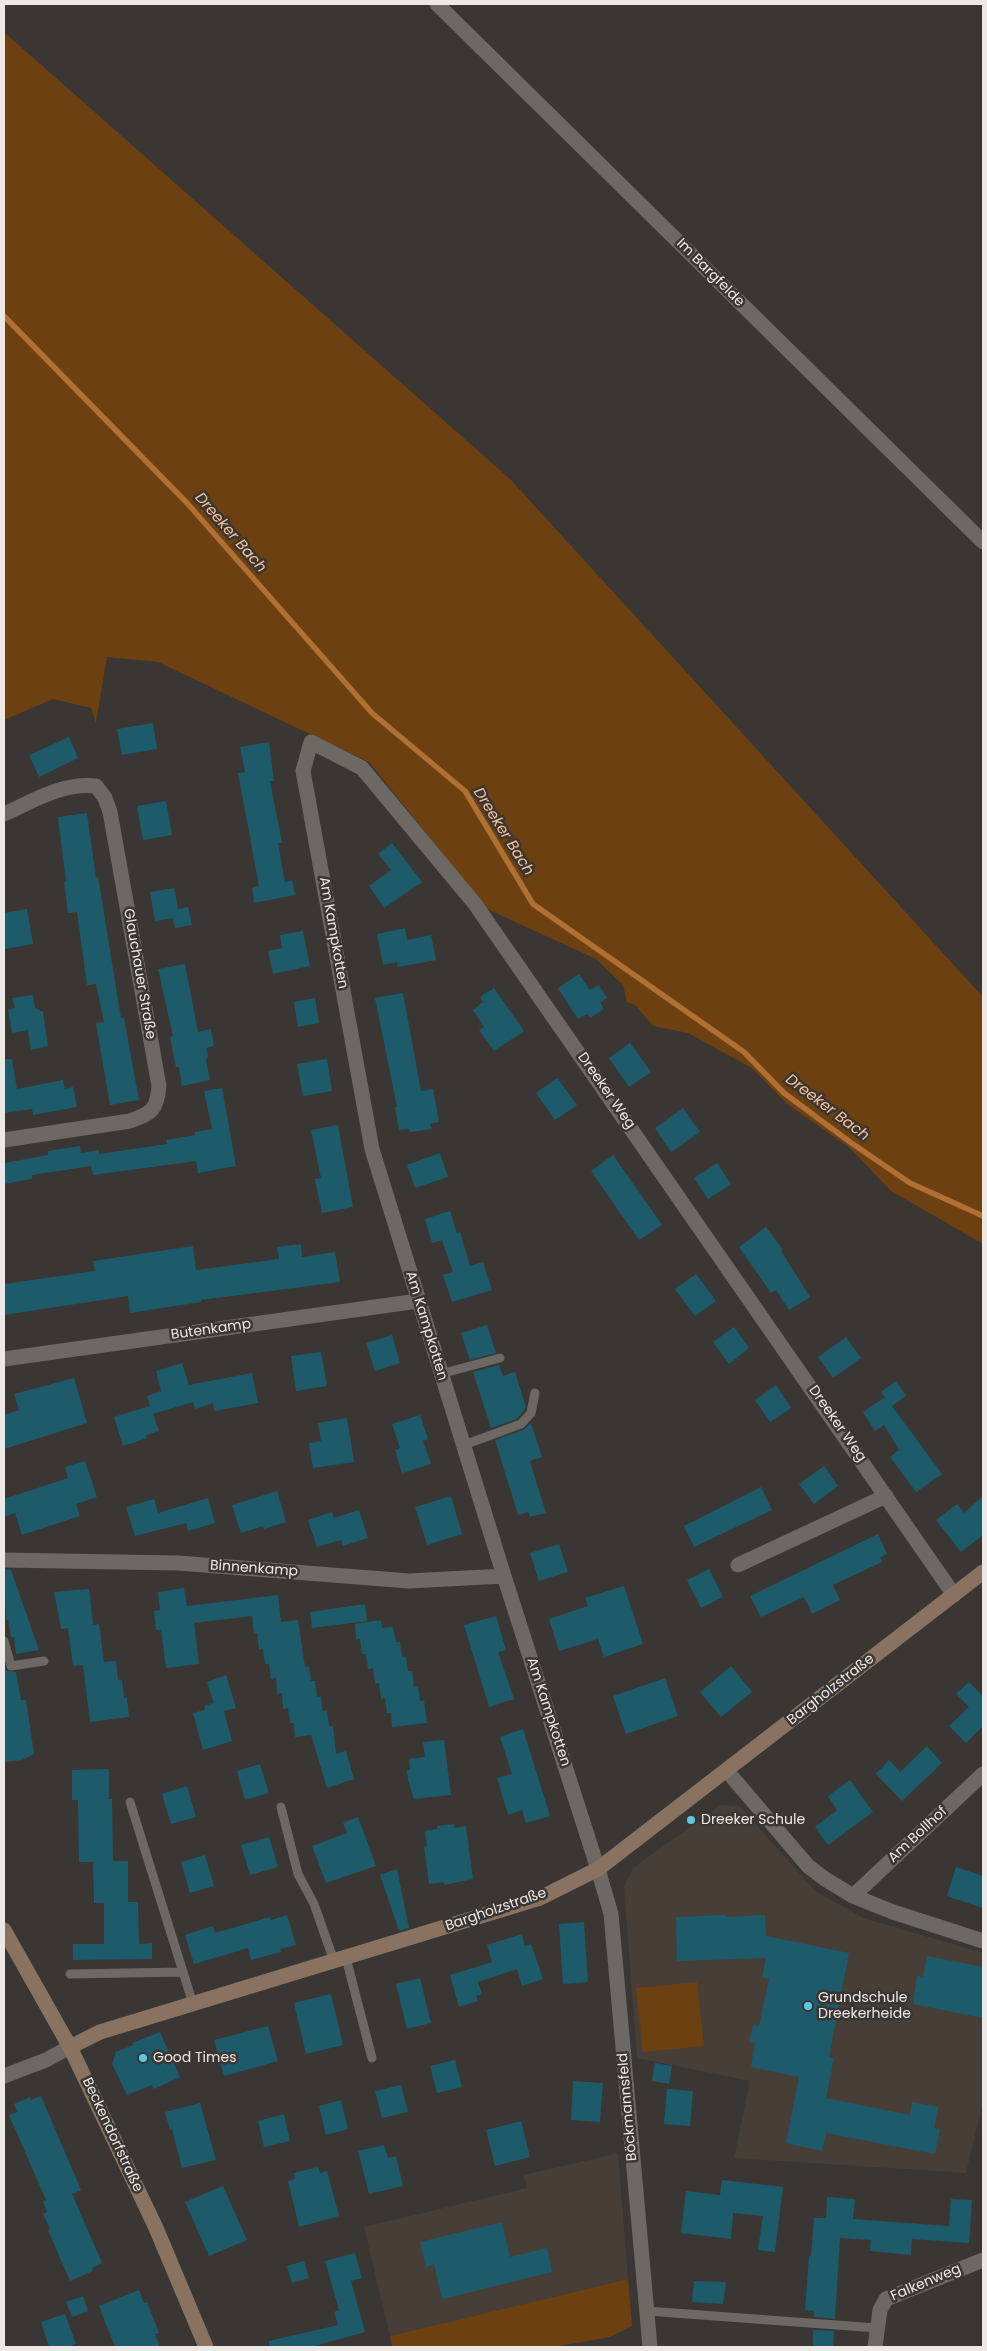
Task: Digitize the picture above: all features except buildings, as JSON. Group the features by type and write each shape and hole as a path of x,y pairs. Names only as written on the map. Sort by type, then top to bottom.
{"main road":[{"name":"Bargholzstraße","path":"70,2046 100,2032 540,1898 598,1869 983,1572"},
{"name":"Beckendorfstraße","path":"4,1930 70,2046 156,2228 206,2347"}],"street":[{"name":"Im Bargfelde","path":"437,4 983,542"},
{"name":"Dreeker Weg","path":"303,771 311,742 362,768 475,904 954,1595"},
{"name":"Am Kampkotten","path":"303,771 372,1149 440,1374 598,1869"},
{"name":"Glauchauer Straße","path":"4,814 62,788 81,784 96,786 104,798 110,812 159,1086 158,1102 149,1114 130,1122 4,1140"},
{"name":"Butenkamp","path":"4,1359 418,1301"},
{"path":"738,1565 886,1496"},
{"name":"Binnenkamp","path":"4,1560 178,1563 409,1581 504,1576"},
{"path":"727,1771 808,1866 825,1879 853,1896 983,1942"},
{"name":"Am Bollhof","path":"853,1896 983,1774"},
{"name":"Böckmannsfeld","path":"598,1869 611,1914 650,2347"},
{"path":"4,2076 46,2060 70,2046"},
{"name":"Falkenweg","path":"876,2347 880,2310 886,2299 983,2260"}],"lane":[{"path":"440,1374 500,1358"},
{"path":"464,1445 521,1424 531,1413 535,1393"},
{"path":"4,1641 11,1666 44,1661"},
{"path":"130,1802 193,2004"},
{"path":"281,1807 298,1874 340,1959 372,2058"},
{"path":"70,1974 183,1972"},
{"path":"647,2311 877,2328"}],"shaded area":[{"path":"4,32 510,479 983,997 983,1244 891,1191 850,1148 786,1103 752,1068 688,1033 653,1026 635,1005 627,1002 623,985 596,959 487,909 369,762 158,662 107,657 96,723 91,708 53,699 4,720"},
{"name":"Grundschule Dreekerheide","path":"721,1805 740,1806 815,1891 863,1918 983,1953 983,2102 966,2173 734,2158 750,2081 637,2058 624,1887 633,1868"},
{"path":"697,1982 704,2046 643,2052 636,1988"},
{"path":"618,2153 628,2279 390,2336 364,2227 527,2188 524,2175"},
{"path":"628,2279 632,2326 610,2337 554,2347 392,2347 390,2336"}],"waterway":[{"name":"Dreeker Bach","path":"4,316 187,503 372,713 465,791 533,904 744,1052 784,1093 850,1142 910,1183 983,1216"}],"place":[{"name":"Dreeker Schule","path":"691,1820"},
{"name":"Grundschule Dreekerheide","path":"808,2006"},
{"name":"Good Times","path":"143,2058"}]}
